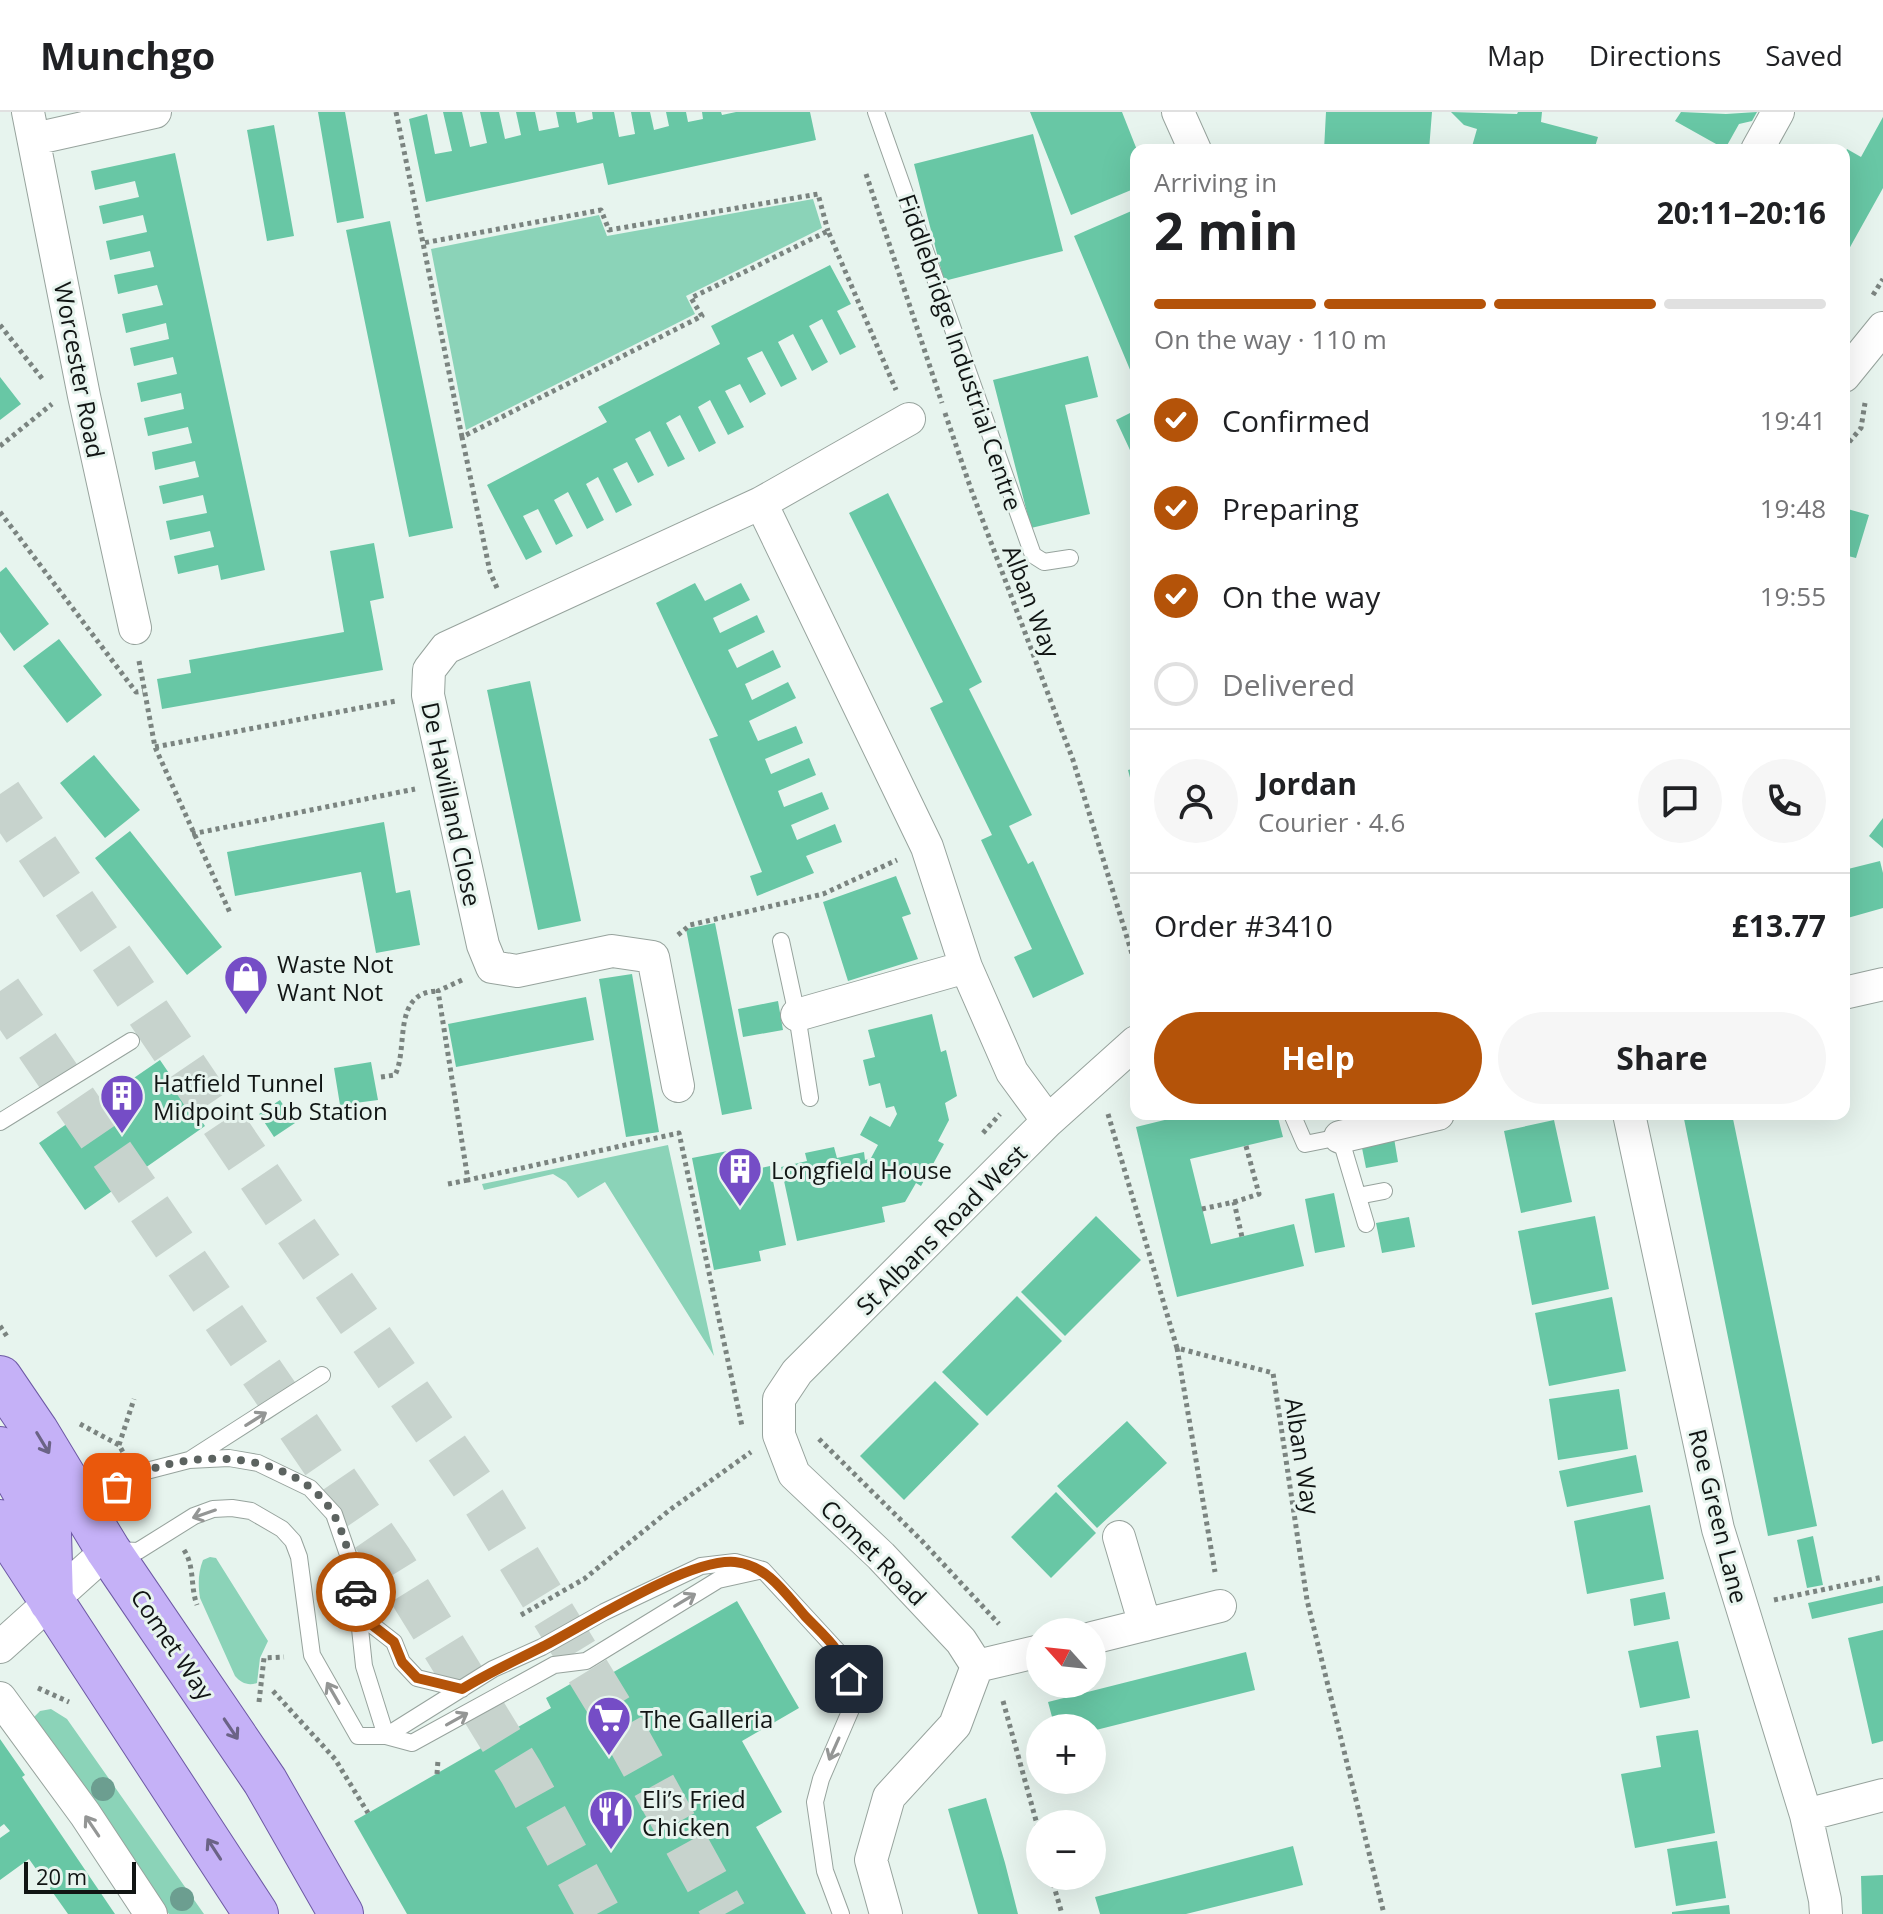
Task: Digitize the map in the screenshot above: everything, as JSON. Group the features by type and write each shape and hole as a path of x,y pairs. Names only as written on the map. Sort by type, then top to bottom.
{"main road":[{"name":"Comet Way","path":"8,1364 36,1431 108,1550 258,1770 341,1914"},
{"path":"0,1449 49,1533 51,1601"},
{"path":"0,1522 256,1914"}],"street":[{"path":"31,125 155,112"},
{"path":"1178,112 1192,144"},
{"path":"1760,144 1778,112"},
{"name":"Worcester Road","path":"31,125 84,396 135,628"},
{"path":"1856,385 1883,328"},
{"name":"De Havilland Close","path":"492,967 483,945 428,695 429,670 446,648 761,503 909,419"},
{"path":"761,503 927,847 966,967 1012,1072 1048,1121"},
{"path":"492,967 517,971 612,951 653,957 678,1086"},
{"path":"797,1015 966,967"},
{"path":"1850,992 1883,984"},
{"name":"St Albans Road West","path":"794,1432 779,1399 797,1372 1048,1121 1130,1048"},
{"path":"1340,1137 1412,1120"},
{"name":"Roe Green Lane","path":"1630,1120 1718,1529 1806,1815 1826,1914"},
{"name":"Comet Road","path":"794,1432 794,1474 891,1567 961,1641 988,1664"},
{"path":"1119,1537 1145,1625"},
{"path":"0,1647 108,1550"},
{"path":"1106,1635 1220,1606"},
{"path":"886,1914 871,1860 889,1797 955,1725 988,1664 1026,1654"},
{"path":"0,1698 85,1814 151,1914"},
{"path":"1806,1815 1883,1795"}],"lane":[{"name":"Fiddlebridge Industrial Centre","path":"876,112 1033,555 1044,562 1070,558"},
{"path":"781,941 810,1098"},
{"path":"0,1122 131,1041"},
{"path":"1295,1120 1305,1144 1340,1137 1366,1224"},
{"path":"1358,1196 1384,1191"},
{"path":"189,1460 322,1375"},
{"path":"386,1736 364,1666 354,1572 334,1514 310,1488 258,1463 229,1458 189,1460 135,1474 117,1487 103,1505 108,1550 138,1551 204,1513 232,1508 251,1511 282,1529 293,1541 299,1557 312,1655 358,1736 386,1736 412,1743 554,1665 586,1661 718,1580 763,1570"},
{"path":"386,1736 493,1669 701,1566 735,1562 763,1570 844,1658 855,1700 821,1779 815,1802 825,1871 840,1912"},
{"path":"358,1614 394,1642 402,1662 417,1678 462,1689"}],"path":[{"path":"396,112 490,572 510,618"},
{"name":"Alban Way","path":"865,172 972,492 1073,760 1130,947"},
{"path":"423,243 601,210 609,230 818,194 828,231 909,419"},
{"path":"462,437 702,316 691,298 828,231"},
{"path":"0,325 48,387"},
{"path":"1850,441 1861,428 1856,385"},
{"path":"0,446 58,400"},
{"path":"0,512 136,692 143,691"},
{"path":"135,628 143,691 155,747 231,915"},
{"path":"155,747 428,695"},
{"path":"192,834 447,782"},
{"path":"653,957 690,925 823,894 927,847"},
{"path":"381,1077 395,1075 401,1064 403,1022 415,999 492,967"},
{"path":"438,991 468,1180"},
{"path":"1097,1079 1177,1348 1220,1606"},
{"path":"448,1184 679,1133 748,1454"},
{"path":"1202,1209 1259,1194 1246,1146"},
{"path":"1234,1202 1242,1237"},
{"path":"0,1326 8,1364"},
{"name":"Alban Way","path":"1177,1348 1273,1373 1307,1600 1384,1914"},
{"path":"119,1445 134,1399"},
{"path":"68,1417 119,1445 135,1474"},
{"path":"521,1615 584,1579 671,1509 748,1454 794,1432 922,1541 999,1624 988,1664 996,1678 1033,1810"},
{"path":"171,1530 192,1565"},
{"path":"1742,1606 1883,1577"},
{"path":"248,1709 259,1703 264,1658 284,1657"},
{"path":"273,1691 335,1759 368,1813"},
{"path":"1055,1890 1062,1914"}],"green space":[{"path":"813,199 822,228 686,296 695,314 466,430 431,249 599,215 607,236"},
{"path":"668,1145 714,1356 605,1182 578,1198 566,1182 553,1174 484,1190 482,1184"},
{"path":"216,1558 268,1641 260,1658 257,1683 245,1683 235,1676 200,1598 200,1569 203,1560"},
{"path":"51,1709 67,1719 204,1914 169,1914 34,1717 40,1711"}],"building":[{"path":"318,112 345,112 364,218 337,223"},
{"path":"443,112 462,112 470,147 487,143 480,112 499,112 505,139 521,135 516,112 535,112 539,131 559,127 556,112 575,112 577,123 593,119 592,112 614,112 619,137 635,134 631,112 650,112 654,130 669,126 666,112 686,112 688,122 703,119 702,112 721,112 722,115 736,112 810,112 816,140 608,185 603,163 426,202 409,119 427,114 435,154 452,151"},
{"path":"1030,112 1122,112 1135,144 1130,144 1130,190 1071,215"},
{"path":"1326,112 1432,112 1429,144 1324,144"},
{"path":"1451,112 1542,112 1541,122 1598,137 1596,144 1473,144 1477,129 1464,125"},
{"path":"1681,112 1757,112 1752,121 1739,124 1728,144 1716,144 1675,121"},
{"path":"1883,117 1883,188 1850,247 1850,151 1861,157"},
{"path":"274,125 294,236 267,241 247,130"},
{"path":"1033,134 1063,251 944,281 914,164"},
{"path":"175,153 265,570 221,580 218,565 178,574 174,556 214,547 210,531 170,540 166,521 207,513 203,495 163,504 159,486 199,477 195,461 155,470 152,452 192,443 188,427 148,436 144,418 184,409 181,393 141,402 137,383 177,374 173,357 134,366 130,348 169,339 166,323 126,333 122,314 163,305 157,285 118,294 114,275 154,267 150,251 110,260 106,241 147,232 143,215 103,224 99,206 139,197 135,181 95,190 91,171"},
{"path":"1130,212 1130,370 1074,236"},
{"path":"390,221 453,528 409,537 346,230"},
{"path":"830,265 851,304 837,311 856,347 840,355 822,319 809,326 828,362 812,371 793,334 778,342 797,379 781,387 762,351 747,358 766,394 750,403 740,384 725,391 744,427 728,435 710,400 698,407 716,443 699,452 680,415 666,423 685,459 668,467 650,431 635,439 654,475 638,483 627,462 613,469 632,505 616,513 598,477 586,484 604,520 587,529 568,492 554,500 573,536 556,545 538,509 523,516 542,552 526,560 487,485 607,422 598,407 720,344 711,326"},
{"path":"1088,356 1098,397 1065,405 1090,514 1031,528 993,380"},
{"path":"0,377 21,404 0,420"},
{"path":"1130,413 1130,450 1116,420"},
{"path":"888,493 982,682 969,689 1032,815 1009,826 1028,864 1033,861 1084,974 1033,998 1014,957 1032,949 981,840 992,835 930,708 943,702 849,513"},
{"path":"1850,510 1869,515 1856,558 1850,556"},
{"path":"374,543 384,598 370,601 383,670 162,709 157,679 191,673 189,660 344,632 330,551"},
{"path":"6,567 49,624 14,651 0,632 0,572"},
{"path":"695,583 705,601 741,583 750,600 713,618 720,633 757,615 765,632 728,650 737,668 773,650 781,667 745,684 752,700 788,682 796,698 749,721 758,741 796,726 803,743 765,759 771,774 809,758 816,775 778,791 784,807 822,792 829,809 791,825 797,840 835,824 842,842 806,856 814,873 757,896 750,876 762,872 709,739 718,736 656,603"},
{"path":"59,639 102,695 67,723 23,666"},
{"path":"530,681 581,921 538,930 487,690"},
{"path":"94,755 140,810 105,838 60,783"},
{"path":"1883,818 1883,848 1869,836"},
{"path":"384,822 396,893 410,890 420,945 376,953 361,872 235,896 227,852"},
{"path":"130,831 222,947 187,975 95,858"},
{"path":"1880,861 1883,908 1850,917 1850,868"},
{"path":"896,876 911,914 902,917 918,959 848,981 823,902"},
{"path":"715,923 752,1109 722,1115 686,929"},
{"path":"632,974 659,1132 626,1137 599,979"},
{"path":"586,997 594,1040 456,1067 448,1024"},
{"path":"778,1001 783,1030 743,1037 738,1009"},
{"path":"932,1014 941,1052 946,1050 957,1096 945,1103 949,1120 938,1141 944,1144 921,1186 916,1183 905,1202 882,1207 885,1222 797,1241 781,1167 807,1161 805,1153 834,1147 837,1158 864,1152 865,1160 871,1158 878,1145 860,1135 870,1116 890,1127 897,1114 894,1106 886,1108 880,1083 869,1086 863,1060 875,1057 868,1030"},
{"name":"Hatfield Tunnel Midpoint Sub Station","path":"160,1060 205,1126 85,1210 39,1143"},
{"path":"371,1062 378,1100 340,1105 334,1068"},
{"path":"280,1100 295,1123 274,1137 259,1114"},
{"path":"1165,1120 1279,1120 1283,1137 1190,1159 1211,1244 1294,1224 1304,1266 1177,1297 1136,1127"},
{"path":"1554,1120 1572,1202 1521,1213 1504,1131"},
{"path":"1684,1120 1733,1120 1817,1526 1768,1536"},
{"path":"1393,1132 1398,1162 1366,1168 1360,1138"},
{"name":"Longfield House","path":"743,1148 747,1171 770,1166 786,1245 759,1251 761,1261 714,1270 692,1158"},
{"path":"1334,1193 1345,1247 1315,1253 1305,1199"},
{"path":"1096,1216 1141,1260 1065,1336 1021,1292"},
{"path":"1595,1216 1609,1289 1532,1305 1518,1231"},
{"path":"1409,1217 1415,1247 1382,1253 1376,1223"},
{"path":"1017,1296 1062,1341 987,1416 942,1372"},
{"path":"1612,1297 1626,1371 1549,1386 1535,1313"},
{"path":"935,1381 979,1424 904,1500 860,1456"},
{"path":"1619,1389 1628,1449 1558,1460 1549,1399"},
{"path":"1127,1421 1167,1463 1097,1528 1057,1486"},
{"path":"1636,1455 1643,1492 1567,1507 1559,1471"},
{"path":"1056,1492 1096,1533 1051,1578 1011,1537"},
{"path":"1650,1505 1664,1579 1587,1594 1574,1521"},
{"path":"1813,1536 1823,1585 1807,1588 1797,1540"},
{"path":"1883,1586 1883,1603 1812,1619 1808,1603"},
{"path":"1665,1592 1670,1619 1634,1626 1630,1599"},
{"name":"The Galleria","path":"737,1601 799,1708 742,1741 782,1812 756,1827 806,1914 407,1914 354,1821 551,1708 546,1698 579,1679 584,1689"},
{"path":"1883,1630 1883,1741 1872,1744 1848,1638"},
{"path":"1678,1641 1690,1698 1640,1708 1628,1651"},
{"path":"1246,1652 1255,1690 1106,1727 1106,1714 1051,1714 1048,1702 1064,1698 1106,1698 1106,1687"},
{"path":"1698,1730 1715,1833 1635,1848 1621,1774 1661,1767 1656,1736"},
{"path":"0,1739 25,1775 22,1777 115,1914 68,1914 29,1859 0,1880 0,1838 10,1831 4,1824 0,1827"},
{"path":"986,1798 1018,1914 978,1914 948,1809"},
{"path":"1717,1841 1726,1898 1676,1906 1667,1849"},
{"path":"1293,1846 1303,1885 1186,1914 1100,1914 1095,1897"},
{"path":"1883,1875 1883,1914 1862,1914 1861,1876"},
{"path":"1729,1905 1730,1914 1672,1914 1672,1912"}],"tunnel":[{"path":"0,794 485,1503 620,1724 725,1914"},
{"path":"0,991 391,1561 521,1772 599,1914"}],"way so far":[{"path":"117,1487 135,1474 189,1460 229,1458 258,1463 289,1476 310,1488 334,1514 354,1572 356,1592"}],"place":[{"name":"Waste Not Want Not","path":"246,1016"},
{"name":"Hatfield Tunnel Midpoint Sub Station","path":"122,1135"},
{"name":"Longfield House","path":"740,1208"},
{"name":"The Galleria","path":"609,1757"},
{"name":"Eli’s Fried Chicken","path":"611,1851"}],"route":[{"path":"356,1592 358,1614 394,1642 407,1670 427,1682 462,1689 493,1669 701,1566 735,1562 763,1570 844,1658 849,1679"}]}
